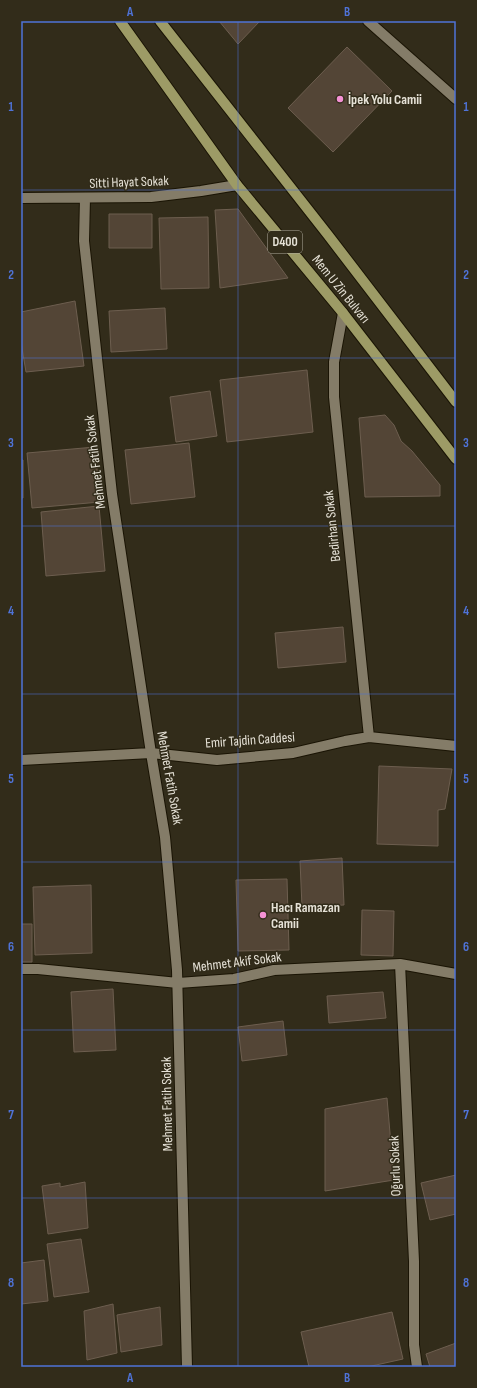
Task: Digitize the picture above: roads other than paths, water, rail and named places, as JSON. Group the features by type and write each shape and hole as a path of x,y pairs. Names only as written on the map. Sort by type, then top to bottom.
{"main road":[{"name":"Mem U Zin Bulvarı","path":"120,21 237,185 343,313 456,459"},
{"name":"Mem U Zin Bulvarı","path":"160,21 328,235 456,402"}],"street":[{"path":"368,21 456,99"},
{"name":"Sitti Hayat Sokak","path":"21,198 152,197 237,185"},
{"name":"Mehmet Fatih Sokak","path":"85,198 84,241 112,494 150,753 165,837 178,983 187,1367"},
{"name":"Bedirhan Sokak","path":"343,313 334,362 334,397 368,737"},
{"name":"Emir Tajdin Caddesi","path":"21,760 150,753 217,760 293,753 368,737 456,746"},
{"name":"Mehmet Akif Sokak","path":"21,969 178,983 234,979 274,970 400,964 456,974"},
{"name":"Oğurlu Sokak","path":"400,964 414,1261 414,1345 417,1367"}],"place":[{"name":"İpek Yolu Camii","path":"340,99"},
{"name":"Hacı Ramazan Camii","path":"263,915"}]}
